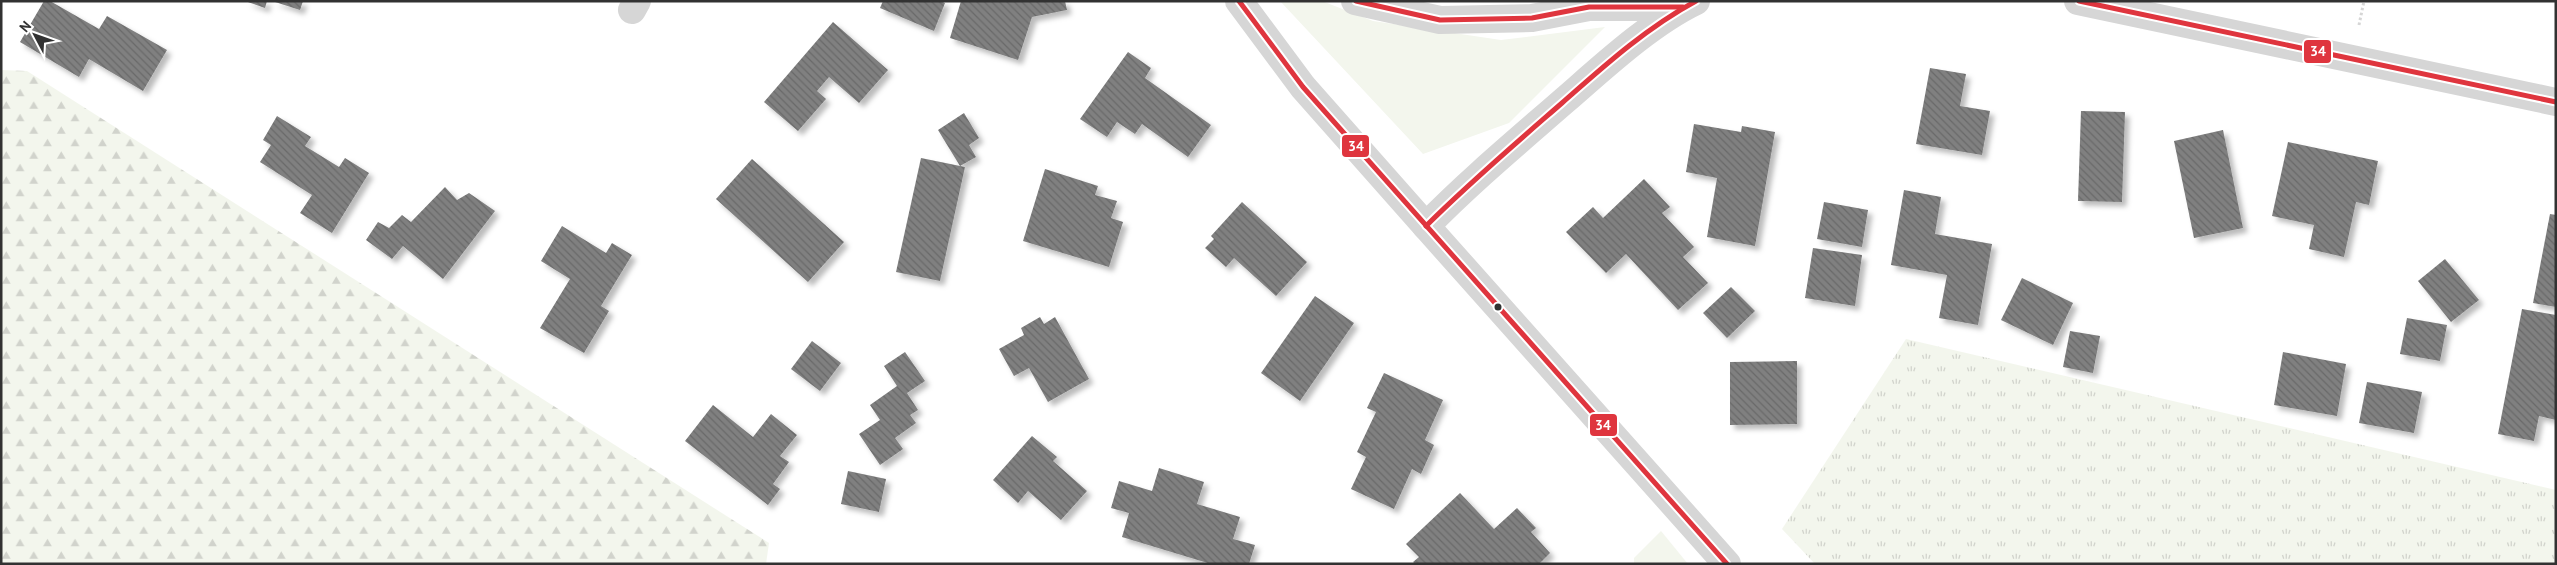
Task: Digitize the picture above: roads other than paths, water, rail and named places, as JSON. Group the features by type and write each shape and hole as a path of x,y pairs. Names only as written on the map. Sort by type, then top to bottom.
{"street":[{"path":"1239,1 1303,87 1726,564"},
{"path":"1355,1 1440,20 1532,18 1589,7 1689,4"},
{"path":"2078,1 2556,102"},
{"path":"1426,226 1458,194 1614,57 1689,4"}]}
